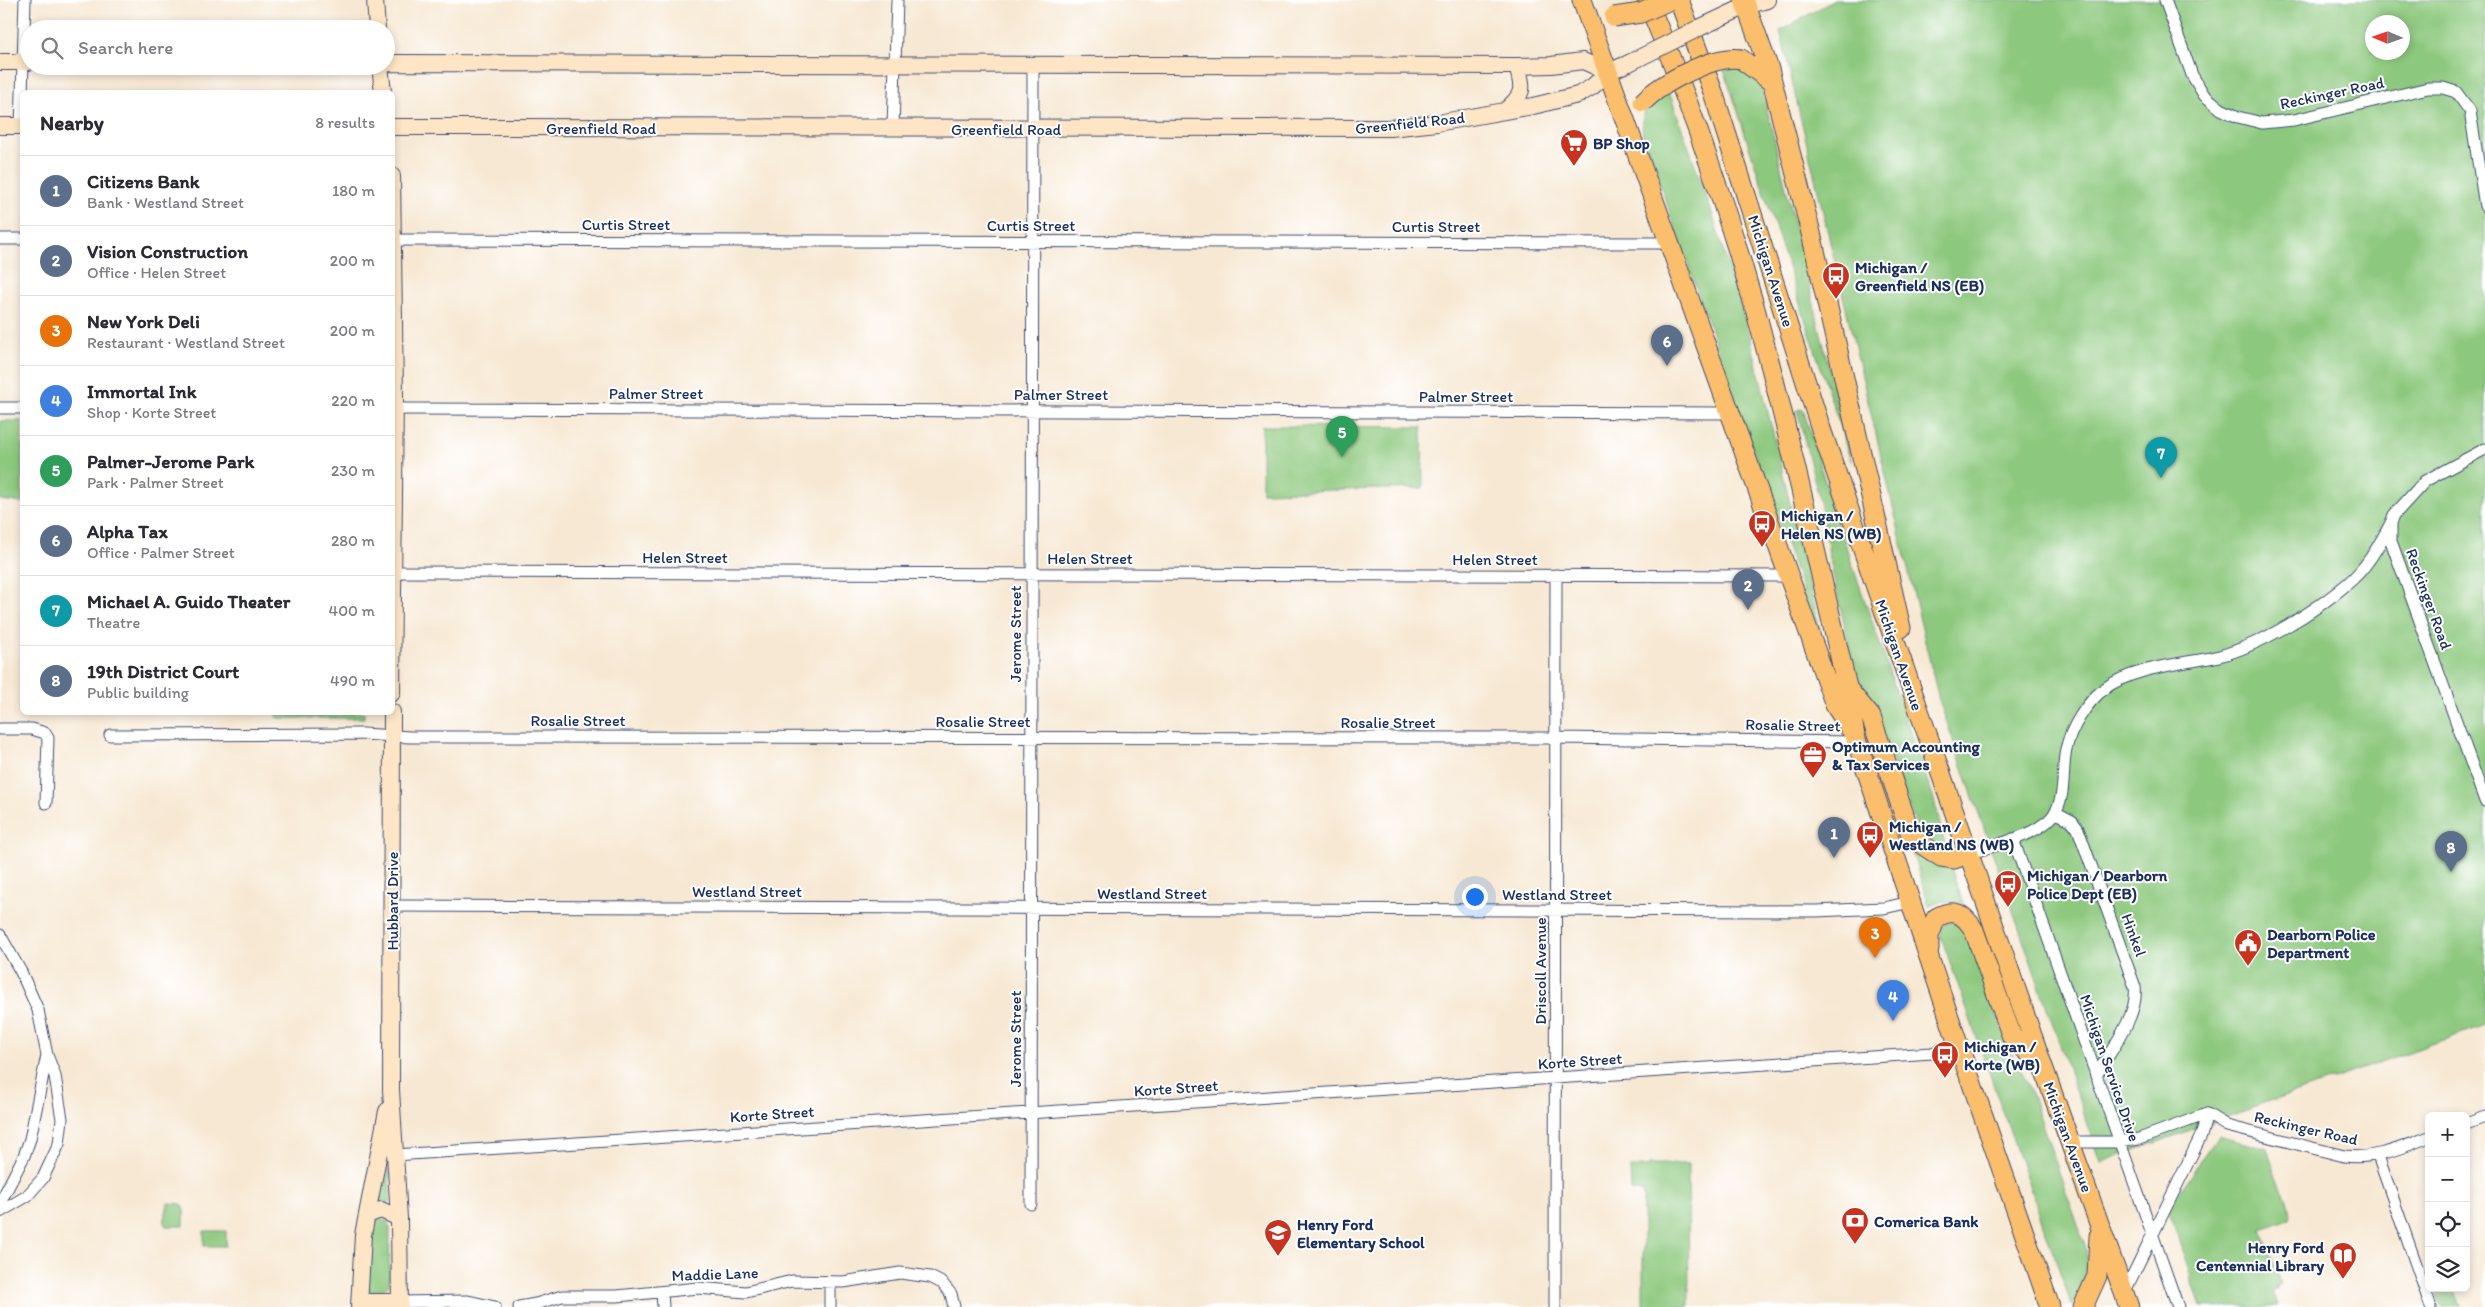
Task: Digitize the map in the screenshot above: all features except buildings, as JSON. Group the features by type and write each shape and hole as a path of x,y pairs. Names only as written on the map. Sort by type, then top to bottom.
{"main road":[{"path":"375,0 376,20"},
{"name":"Michigan Avenue","path":"1647,0 1671,57 1734,239 1771,366 1847,687 1855,739 2049,1307"},
{"path":"1584,4 1614,18 1642,13 1670,0"},
{"name":"Michigan Avenue","path":"1679,0 1714,92 1821,429 2098,1222 2123,1302"},
{"name":"Greenfield Road","path":"395,127 1355,129 1437,123 1578,95 1592,87 1608,72 1728,16 1745,3 1767,0"},
{"path":"1745,3 1772,82 1811,233 1923,722"},
{"path":"1584,4 1835,705 1855,739"},
{"path":"1628,127 1643,102 1660,86 1714,61 1728,57 1741,59 1772,82"},
{"path":"395,63 1517,66 1551,65 1583,61 1608,72"},
{"path":"0,62 20,62"},
{"path":"1505,111 1519,99 1523,86 1517,66"},
{"path":"381,75 383,90"},
{"path":"0,126 20,126"},
{"path":"1847,687 1871,717 1912,838 1941,857 1954,859 1968,854"},
{"name":"Hubbard Drive","path":"392,715 391,1090 399,1218 400,1304"},
{"path":"1929,958 1929,936 1936,918 1951,912 1960,913 1967,919 1974,930 2012,1037 2042,1064"},
{"name":"Hubbard Drive","path":"360,1304 360,1255 391,1090"},
{"path":"367,1215 382,1210 399,1218"},
{"path":"2083,1307 2097,1276 2100,1255 2098,1222"},
{"path":"360,1304 400,1304"}],"street":[{"path":"25,0 25,20"},
{"path":"893,128 897,0"},
{"name":"Reckinger Road","path":"2165,0 2192,74 2204,95 2221,109 2238,117 2262,123 2277,122 2428,88 2443,88 2456,92 2470,111 2485,206"},
{"name":"Jerome Street","path":"1031,1204 1033,65"},
{"path":"24,90 25,75"},
{"path":"0,239 20,239"},
{"name":"Curtis Street","path":"395,240 1670,243"},
{"path":"0,408 20,408"},
{"name":"Palmer Street","path":"395,409 1730,413"},
{"path":"1968,854 2031,833 2053,814 2061,799 2066,751 2070,736 2083,712 2104,689 2124,678 2230,653 2278,630 2316,607 2348,583 2377,550 2394,515 2425,481 2485,449"},
{"name":"Reckinger Road","path":"2390,522 2391,541 2485,801"},
{"name":"Helen Street","path":"395,572 1788,576"},
{"name":"Driscoll Avenue","path":"1555,1307 1556,575"},
{"path":"0,729 32,729 45,733 48,738 46,803"},
{"name":"Rosalie Street","path":"110,735 392,734 410,736 1855,739"},
{"name":"Hinkel","path":"2053,814 2072,821 2078,829 2135,987 2136,997 2131,1015 2096,1076"},
{"name":"Michigan Service Drive","path":"2013,839 2178,1307"},
{"name":"Westland Street","path":"392,906 1816,911 1884,908 1910,902"},
{"path":"0,936 21,972 38,1010 47,1055 60,1099 62,1119 59,1144 43,1178 27,1196 0,1212"},
{"name":"Korte Street","path":"395,1155 1556,1079 1932,1052 1958,1044"},
{"path":"1,1194 24,1156 30,1139 47,1055"},
{"path":"2070,1142 2119,1142 2139,1139 2207,1114"},
{"path":"2123,1302 2152,1234 2201,1136 2207,1114"},
{"name":"Reckinger Road","path":"2207,1114 2227,1126 2344,1156 2361,1158 2378,1156 2425,1139"},
{"path":"2470,1123 2485,1117"},
{"path":"2378,1156 2431,1307"},
{"name":"Maddie Lane","path":"519,1307 562,1296 662,1292 698,1288 746,1292 792,1281 830,1282 900,1273 930,1277 942,1283 951,1294 954,1307"},
{"path":"830,1282 830,1307"},
{"path":"662,1292 663,1307"},
{"path":"400,1304 468,1301 495,1307"}],"green space":[{"path":"1834,0 2485,0 2485,1025 2101,1162 1939,700 1780,31"},
{"path":"1723,66 1748,72 1756,79 1763,92 1852,464"},
{"path":"1668,89 1711,210 1750,337 1821,633 1818,635 1643,136 1642,127 1646,108"},
{"path":"1803,409 1836,518 1934,800 1946,849 1919,833 1873,707 1855,673 1832,570 1820,502 1797,410"},
{"path":"0,421 20,421 20,503 0,500"},
{"path":"1262,426 1422,427 1423,488 1262,492"},
{"path":"277,715 364,715 364,718 277,718"},
{"path":"1911,848 1934,863 1951,868 1963,903 1942,901 1929,906"},
{"path":"1952,920 1964,924 2007,1044 2029,1087 2085,1245 2086,1269 2072,1306 1940,934 1941,927"},
{"path":"2218,1136 2267,1149 2291,1214 2290,1218 2262,1229 2280,1284 2276,1285 2277,1289 2272,1291 2277,1307 2201,1307 2168,1209"},
{"path":"1649,1164 1688,1164 1689,1307 1643,1307 1643,1191 1631,1191 1630,1167 1648,1167"},
{"path":"384,1167 389,1169 390,1202 388,1204 372,1203"},
{"path":"168,1203 184,1206 184,1226 166,1226 164,1224"},
{"path":"379,1218 387,1221 390,1228 389,1285 382,1292 371,1292 366,1285 370,1222"},
{"path":"204,1231 226,1231 226,1246 204,1246"},
{"path":"2435,1292 2455,1292 2461,1307 2441,1307"}],"place":[{"name":"BP Shop","path":"1574,167"},
{"name":"Michigan / Greenfield NS (EB)","path":"1836,300"},
{"name":"Alpha Tax","path":"1667,366"},
{"name":"Palmer-Jerome Park","path":"1342,457"},
{"name":"Michael A. Guido Theater","path":"2161,478"},
{"name":"Michigan / Helen NS (WB)","path":"1762,548"},
{"name":"Vision Construction","path":"1748,610"},
{"name":"Optimum Accounting & Tax Services","path":"1813,779"},
{"name":"Citizens Bank","path":"1834,858"},
{"name":"Michigan / Westland NS (WB)","path":"1870,859"},
{"name":"19th District Court","path":"2451,872"},
{"name":"Michigan / Dearborn Police Dept (EB)","path":"2008,908"},
{"name":"New York Deli","path":"1875,958"},
{"name":"Dearborn Police Department","path":"2248,967"},
{"name":"Immortal Ink","path":"1893,1021"},
{"name":"Michigan / Korte (WB)","path":"1945,1079"},
{"name":"Comerica Bank","path":"1855,1245"},
{"name":"Henry Ford Elementary School","path":"1278,1257"},
{"name":"Henry Ford Centennial Library","path":"2343,1280"}]}
